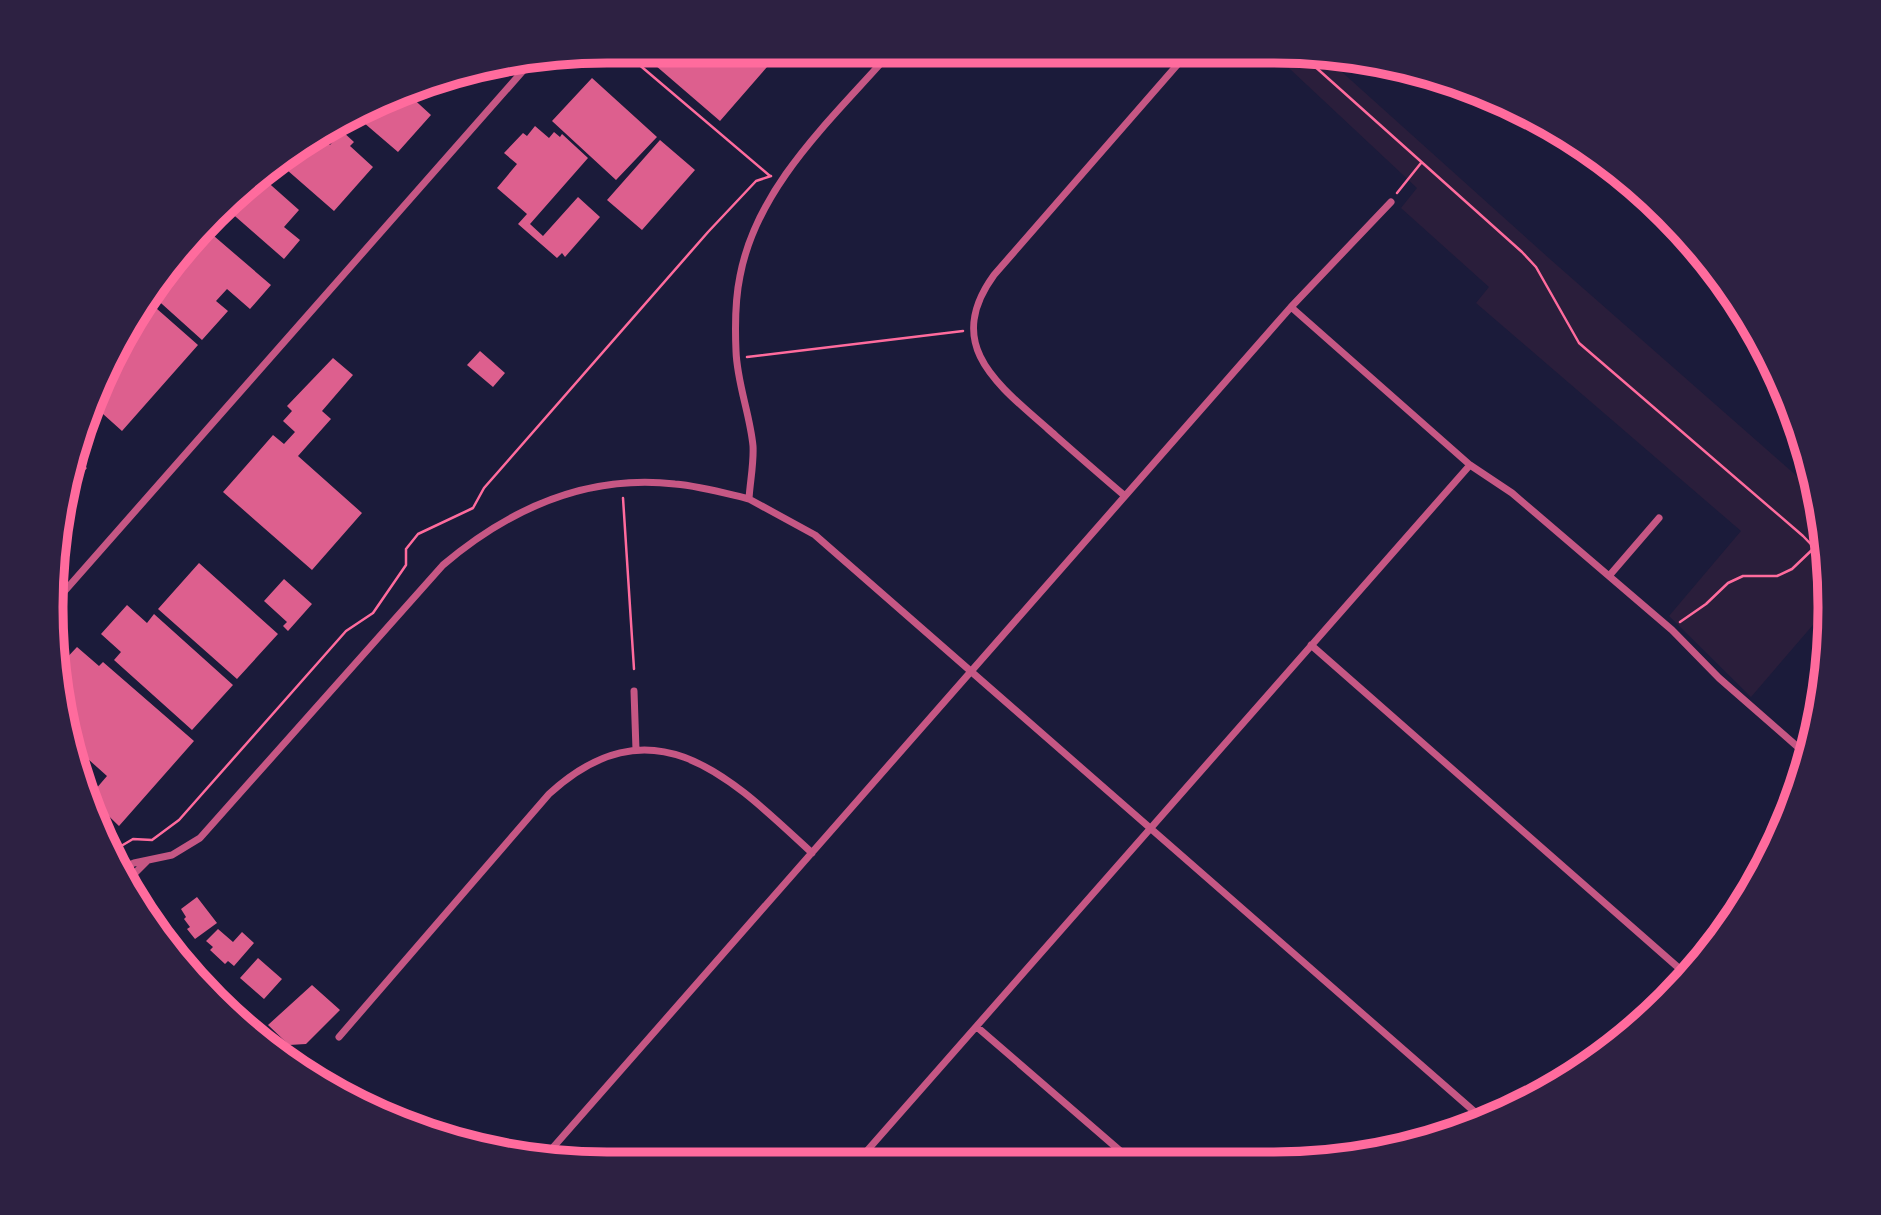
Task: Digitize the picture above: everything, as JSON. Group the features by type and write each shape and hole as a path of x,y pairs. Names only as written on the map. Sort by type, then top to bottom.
{"street":[{"path":"749,499 753,449 737,358 739,277 756,228 779,184 799,157 881,63"},
{"path":"1125,496 993,380 979,353 974,330 976,306 982,291 995,275 1178,64"},
{"path":"63,593 524,70"},
{"path":"552,1149 1291,307 1391,202"},
{"path":"1291,307 1469,465 1511,493 1672,629 1719,678 1799,749"},
{"path":"866,1152 1469,465"},
{"path":"128,865 172,855 200,838 443,565 491,528 537,504 562,495 613,485 645,482 674,484 749,499 815,535 1476,1113"},
{"path":"1609,576 1659,518"},
{"path":"1311,645 1681,970"},
{"path":"634,691 636,750"},
{"path":"340,1037 549,794 592,763 636,750 667,752 711,769 758,803 812,853"},
{"path":"133,875 147,860"},
{"path":"977,1027 1121,1152"}],"path":[{"path":"637,63 779,184"},
{"path":"1313,64 1522,252 1536,267 1579,343 1814,547"},
{"path":"1391,202 1421,163"},
{"path":"119,847 133,839 152,840 179,820 345,631 373,613 405,565 406,549 418,534 473,508 484,488 708,232 756,181 771,176"},
{"path":"737,358 974,330"},
{"path":"623,498 634,668"},
{"path":"1672,629 1706,604 1728,583 1743,576 1777,576 1792,569 1814,549"}],"shaded area":[{"path":"1284,63 1336,67 1803,481 1817,572 1818,620 1751,697 1669,616 1741,531 1476,303 1489,287 1401,208 1417,188"}],"building":[{"path":"653,63 770,63 720,121"},
{"path":"592,78 657,137 616,180 552,121"},
{"path":"413,99 431,115 398,152 362,121"},
{"path":"535,126 549,138 554,132 560,137 562,134 588,158 530,224 543,236 578,197 600,217 565,257 562,253 557,258 518,224 527,214 497,188 517,164 504,153 523,133 527,136"},
{"path":"343,132 354,142 350,146 373,167 334,211 286,169 326,142 330,145"},
{"path":"660,140 695,170 642,230 607,200"},
{"path":"268,182 299,210 284,227 300,240 284,259 232,213"},
{"path":"211,234 271,285 250,309 227,289 216,301 228,311 202,340 158,301"},
{"path":"154,306 198,345 122,431 100,411 119,367"},
{"path":"480,351 505,373 493,387 467,365"},
{"path":"333,358 353,375 322,411 331,419 298,456 362,513 312,570 223,492 273,435 284,444 295,432 283,421 292,411 287,406"},
{"path":"83,464 87,468 80,476"},
{"path":"199,563 278,634 237,679 158,609"},
{"path":"284,579 312,604 288,631 283,626 287,622 264,601"},
{"path":"127,605 147,623 154,614 233,685 192,730 114,660 121,652 101,634"},
{"path":"77,647 99,666 103,662 194,741 119,826 101,809 95,790 107,776 84,756 73,714 73,697 70,694 66,659"},
{"path":"197,897 217,923 195,939 187,929 190,927 181,909"},
{"path":"218,929 233,942 242,932 254,943 234,966 228,961 225,964 210,950 213,947 206,941"},
{"path":"258,958 282,979 264,999 240,978"},
{"path":"312,985 340,1010 306,1044 289,1045 268,1025"}]}
